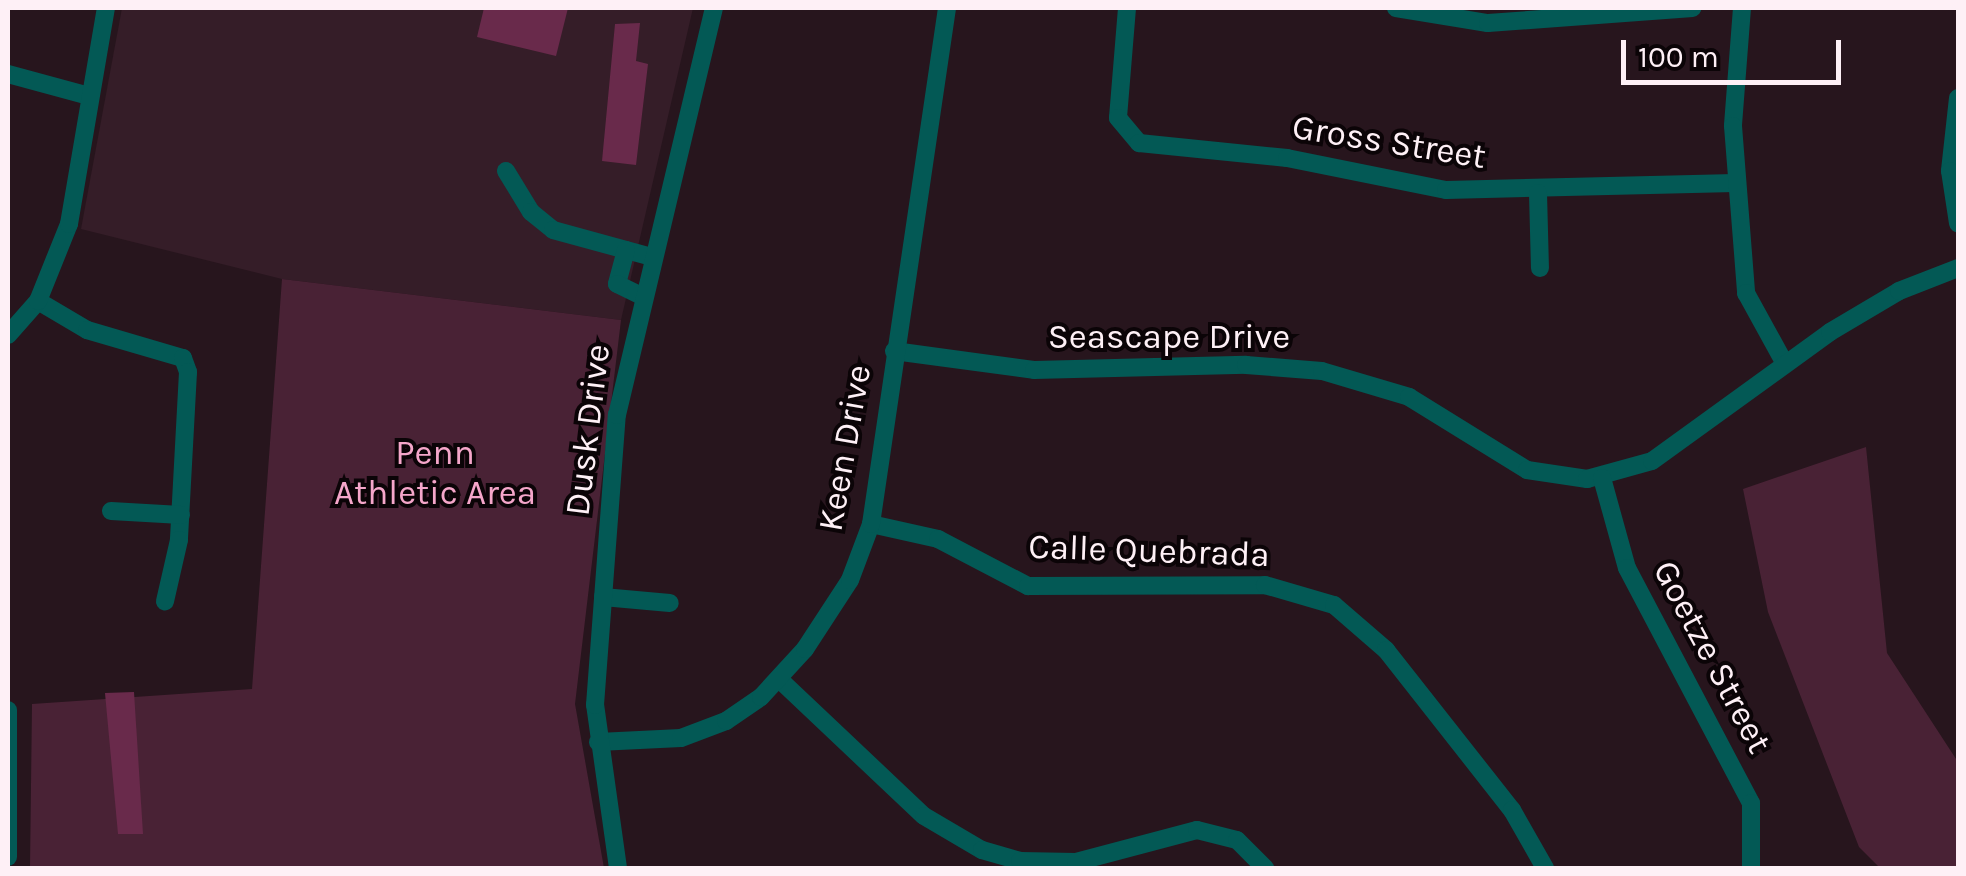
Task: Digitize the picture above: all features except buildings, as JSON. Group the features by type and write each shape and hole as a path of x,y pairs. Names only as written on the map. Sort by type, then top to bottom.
{"street":[{"path":"8,336 38,301 68,224 106,8"},
{"name":"Dusk Drive","path":"618,868 598,742 603,598 618,416 642,296 714,8"},
{"name":"Keen Drive","path":"598,742 681,738 726,721 778,679 850,580 870,524 947,8"},
{"name":"Gross Street","path":"1127,8 1119,107 1122,130 1139,143 1287,158 1446,190 1538,193 1735,182"},
{"path":"1396,8 1488,23 1692,8"},
{"path":"1742,8 1735,182 1746,293 1785,364"},
{"path":"8,74 89,96"},
{"path":"1958,98 1950,171 1958,223"},
{"path":"506,171 530,212 553,230 652,257"},
{"path":"1538,193 1540,268"},
{"path":"626,250 618,284 642,296"},
{"name":"Seascape Drive","path":"894,351 1034,370 1246,365 1322,371 1409,398 1527,470 1602,478 1652,460 1785,364 1899,290 1958,268"},
{"path":"38,301 87,330 183,358 188,372 181,515 166,602"},
{"name":"Goetze Street","path":"1602,478 1627,568 1751,803 1751,868"},
{"path":"111,512 181,515"},
{"name":"Calle Quebrada","path":"870,524 938,539 1028,586 1265,584 1334,605 1386,650 1509,806 1545,868"},
{"path":"603,598 670,602"},
{"path":"778,679 924,816 982,850 1059,866 1197,830 1237,840 1265,868"},
{"path":"8,710 8,858"}],"shaded area":[{"path":"122,8 693,8 621,320 282,279 81,229"}],"green space":[{"name":"Penn Athletic Area","path":"282,279 621,320 575,704 604,868 30,868 32,704 252,689"},
{"path":"1866,447 1887,653 1958,762 1958,868 1880,868 1859,847 1768,612 1743,489"}]}
